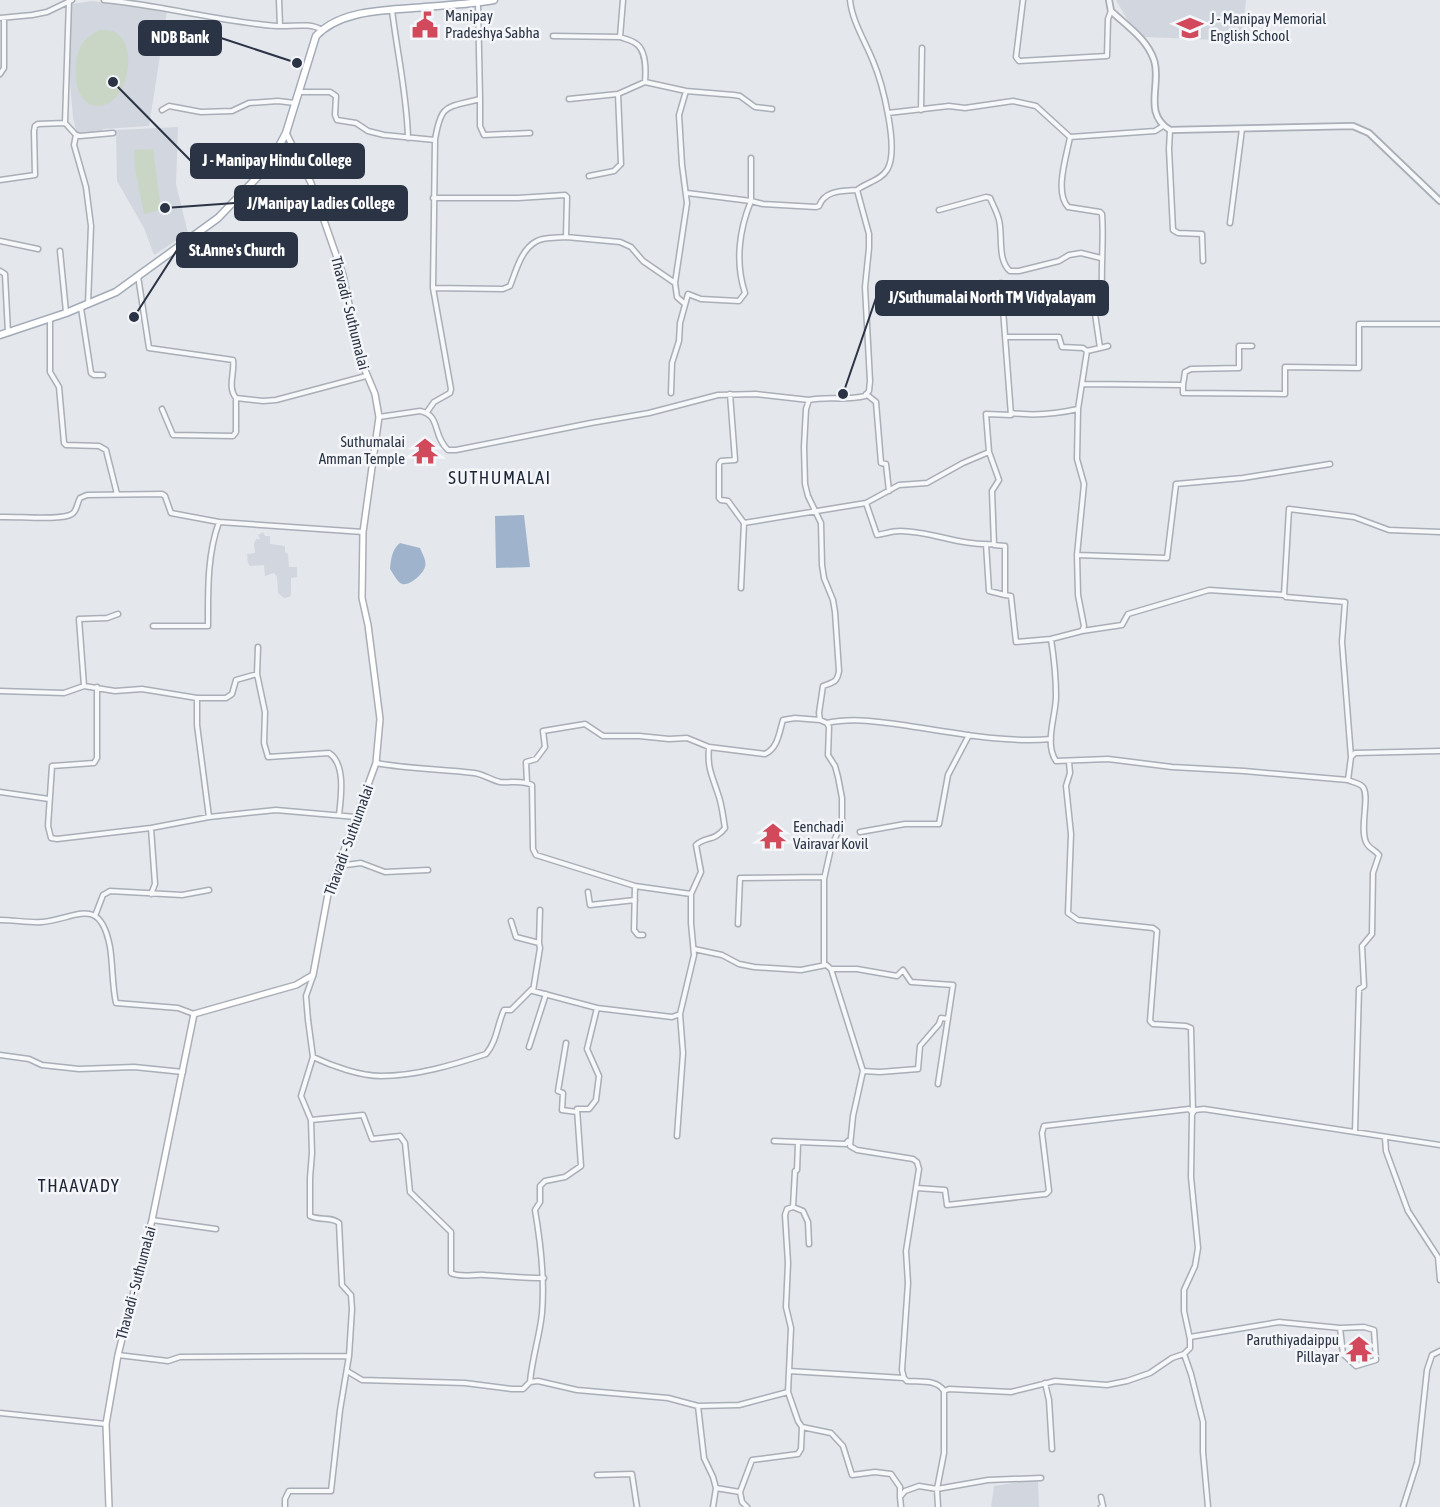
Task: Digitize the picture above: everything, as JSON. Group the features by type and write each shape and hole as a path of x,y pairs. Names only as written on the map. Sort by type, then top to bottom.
{"main road":[{"path":"0,335 81,308 116,292 225,211 269,165 286,133 316,36 327,26 347,17 392,9 494,0"},
{"name":"Thavadi - Suthumalai","path":"286,133 311,183 343,275 360,358 375,394 379,417 363,532 362,598 368,625 380,719 376,764 328,894 313,975"},
{"path":"194,1014 296,985 313,975"},
{"name":"Thavadi - Suthumalai","path":"109,1507 106,1424 118,1355 152,1220 194,1014"}],"street":[{"path":"0,74 4,65 2,18 46,12 70,0 65,123 76,135"},
{"path":"104,0 226,18 249,24 315,26 322,30"},
{"path":"279,0 280,26"},
{"path":"403,0 403,8"},
{"path":"620,37 623,0"},
{"path":"687,193 763,204 816,207 826,195 839,191 857,190 879,179 889,168 892,143 888,113 874,63 850,0"},
{"path":"1023,0 1016,57 1019,61 1107,56 1108,19 1111,11 1109,0"},
{"path":"478,3 480,126 484,135 530,133"},
{"path":"392,9 394,40 408,114 408,138"},
{"path":"1111,11 1147,45 1155,62 1154,98 1157,117 1163,126 1170,130 1353,126 1369,133 1440,201"},
{"path":"553,36 620,37 637,43 642,51 646,73 645,82"},
{"path":"921,110 922,48"},
{"path":"569,99 618,93 645,82 686,92 740,96 755,107 772,109"},
{"path":"298,92 330,92 336,96 337,120 356,123 368,131 384,135 435,140"},
{"path":"685,305 677,297 675,283 687,203 682,165 680,115 686,92"},
{"path":"589,176 614,171 621,164 618,93"},
{"path":"426,412 434,402 450,393 451,389 433,288 435,140 439,118 445,110 480,99"},
{"path":"888,113 949,106 965,108 1013,100 1036,106 1071,137 1155,131 1163,126"},
{"path":"162,110 169,106 201,112 232,111 249,103 278,101 295,103"},
{"path":"0,180 33,177 35,175 35,126 65,123"},
{"path":"1230,223 1242,129"},
{"path":"1170,130 1173,230 1178,233 1202,234 1203,261"},
{"path":"76,135 113,133"},
{"path":"76,135 74,145 86,187 91,226 88,304"},
{"path":"1071,137 1061,181 1064,204 1068,207 1102,214 1102,289 1093,300 1100,348"},
{"path":"672,393 672,363 679,341 680,323 688,294 701,299 739,301 745,293 741,282 740,247 743,220 751,201 751,158"},
{"path":"379,417 426,412 433,417 438,438 443,446 448,450 456,450 649,413 730,394 756,394 809,400 865,396 870,381 865,306 869,234 857,190"},
{"path":"433,198 518,198 565,195 568,205 566,237"},
{"path":"939,210 986,197 990,198 999,217 1002,258 1005,267 1010,271 1059,261 1069,255 1081,253 1101,258"},
{"path":"433,288 503,289 510,286 520,261 537,240 566,237 620,242 675,283"},
{"path":"0,241 38,249"},
{"path":"60,251 66,313"},
{"path":"0,271 5,274 8,333"},
{"path":"137,276 149,348 233,360 231,387 233,396 236,398 236,432 233,436 173,435 162,410"},
{"path":"1001,283 1011,413"},
{"path":"81,308 91,373 103,375"},
{"path":"50,319 50,372 59,387 64,443 66,445 99,446 106,450 117,494"},
{"path":"1252,346 1239,346 1239,368 1191,369 1185,372 1183,393 1285,394 1285,367 1359,368 1359,324 1440,324"},
{"path":"1006,337 1059,337 1062,346 1083,348 1087,351 1108,346"},
{"path":"1082,631 1084,626 1078,595 1077,555 1084,483 1077,459 1078,410 1087,351"},
{"path":"236,398 276,400 366,376"},
{"path":"1083,384 1183,385"},
{"path":"730,394 735,460 721,461 719,464 719,498 728,501 744,523 741,588"},
{"path":"866,394 876,402 881,464 886,464 889,491"},
{"path":"809,400 806,409 804,447 805,484 822,533 824,578 834,612 838,671 834,684 823,686 820,720"},
{"path":"993,544 992,491 999,480 989,452 986,414 1011,415 1011,413 1029,416 1078,410"},
{"path":"744,523 866,503 899,485 927,483 989,452"},
{"path":"1077,555 1167,558 1176,484 1243,478 1330,464"},
{"path":"0,517 58,518 71,515 75,512 80,498 87,495 162,494 165,496 171,513 219,522 363,532"},
{"path":"866,503 877,535 898,531 912,532 959,543 1005,546 1005,596"},
{"path":"1284,595 1288,509 1354,517 1389,530 1440,532"},
{"path":"153,626 208,626 208,582 219,522"},
{"path":"986,544 989,591 1011,596 1016,642 1051,639 1082,631 1122,625 1128,614 1209,590 1345,602 1341,642 1351,757 1348,780"},
{"path":"84,686 79,620 107,618 118,614"},
{"path":"1051,639 1056,666 1056,699 1051,739 1056,761 1108,759 1172,767 1348,780 1362,786 1366,793 1363,810 1364,836 1367,845 1379,855 1373,873 1372,934 1362,946 1364,986 1359,989 1355,1132"},
{"path":"258,647 257,674 265,711 264,743 268,757 329,753 334,756 339,766 339,815"},
{"path":"0,691 64,693 84,686 116,691 142,689 197,698 226,698 232,694 236,680 257,674"},
{"path":"97,687 97,758 94,763 52,766 48,826 51,838 151,828 209,817 276,810 357,817"},
{"path":"197,698 197,725 209,817"},
{"path":"527,782 526,762 536,759 545,747 543,731 585,724 603,736 687,738 709,747 765,754 775,747 783,720 795,718 820,720 827,723 840,720 886,723 1022,741 1051,739"},
{"path":"774,1142 846,1144 863,1071 831,969 826,965 824,959 825,877 831,848 842,822 842,798 835,766 828,755 829,727 827,723"},
{"path":"860,832 905,824 939,824 948,774 969,735"},
{"path":"677,1136 683,1053 681,1014 694,955 691,894 701,872 696,845 718,836 725,828 718,794 712,781 708,760 709,747"},
{"path":"1351,757 1355,753 1440,751"},
{"path":"944,1391 949,1389 1011,1392 1045,1383 1070,1382 1107,1385 1150,1373 1172,1358 1184,1354 1190,1348 1190,1336 1184,1311 1184,1290 1195,1266 1198,1248 1191,1177 1193,1113 1191,1028 1153,1024 1150,1021 1156,931 1152,928 1078,920 1068,913 1071,834 1066,786 1070,773 1069,762"},
{"path":"376,764 477,773 495,781 527,782 532,785 533,849 537,855 635,886 691,894"},
{"path":"0,792 49,799"},
{"path":"151,828 155,884 151,894"},
{"path":"338,866 361,863 385,872 428,870"},
{"path":"738,924 740,878 825,877"},
{"path":"635,886 634,930 638,935 643,935"},
{"path":"95,916 103,895 107,892 182,895 209,890"},
{"path":"588,892 590,905 635,900"},
{"path":"314,1057 360,1073 380,1076 441,1068 486,1054 491,1049 504,1010 511,1010 532,989 540,948 540,910"},
{"path":"0,920 44,922 87,913 95,916 103,926 110,947 116,1003 178,1008 194,1014"},
{"path":"512,921 516,937 539,943"},
{"path":"694,949 722,955 739,964 754,967 801,970 826,965"},
{"path":"831,969 857,969 897,976 903,970 911,982 953,985 938,1084"},
{"path":"285,1507 285,1499 289,1491 331,1491 349,1356 352,1309 351,1295 342,1285 339,1223 335,1219 316,1219 310,1216 311,1120 301,1096 314,1057 306,996 313,975"},
{"path":"532,989 597,1008 672,1017 681,1014"},
{"path":"529,1047 546,994"},
{"path":"530,1382 533,1352 542,1315 544,1278 535,1210 540,1203 540,1186 545,1181 565,1177 581,1166 577,1109 590,1108 596,1100 599,1076 587,1049 597,1008"},
{"path":"863,1071 918,1069 920,1046 939,1024 941,1018 948,1019"},
{"path":"566,1043 558,1091 563,1093 562,1110 577,1112"},
{"path":"0,1055 29,1059 42,1065 79,1069 134,1067 184,1072"},
{"path":"916,1188 945,1190 947,1205 1046,1194 1049,1191 1042,1133 1044,1126 1189,1109 1193,1113"},
{"path":"1193,1113 1195,1110 1204,1109 1440,1145"},
{"path":"311,1120 363,1115 372,1139 400,1136 405,1143 410,1192 451,1232 451,1274 544,1278"},
{"path":"849,1137 850,1146 857,1150 913,1159 917,1162 919,1169 906,1251 908,1283 902,1370 904,1378"},
{"path":"1385,1138 1386,1151 1408,1211 1438,1257 1440,1280"},
{"path":"793,1207 798,1144"},
{"path":"747,1507 742,1502 740,1492 752,1460 800,1452 802,1427 788,1392 791,1328 786,1307 788,1263 785,1215 787,1209 793,1207 803,1211 808,1222 809,1244"},
{"path":"152,1220 216,1229"},
{"path":"1190,1336 1279,1322 1340,1328 1364,1327 1374,1330 1376,1360 1356,1366 1343,1354 1340,1328"},
{"path":"1402,1507 1417,1463 1427,1370 1432,1355 1440,1351"},
{"path":"1184,1354 1203,1422 1208,1507"},
{"path":"118,1355 168,1361 180,1357 349,1356"},
{"path":"347,1371 362,1380 465,1383 512,1389 523,1389 530,1382 538,1381 577,1390 668,1398 698,1406 739,1405 788,1392"},
{"path":"789,1371 904,1378 907,1381 936,1383 941,1386 944,1391 944,1454 937,1489 938,1507"},
{"path":"1045,1383 1049,1400 1052,1449"},
{"path":"698,1406 704,1458 716,1488 713,1507"},
{"path":"0,1413 106,1424"},
{"path":"802,1427 831,1433 843,1446 852,1474 875,1472 891,1474 900,1487 901,1507"},
{"path":"597,1475 632,1474 637,1507"},
{"path":"900,1497 905,1491 920,1486 937,1489 988,1480 1041,1478"},
{"path":"716,1488 740,1492"},
{"path":"1101,1497 1103,1506 1101,1507"}],"shaded area":[{"name":"J - Manipay Memorial English School","path":"1116,0 1246,0 1242,41 1145,37 1127,19"},
{"path":"92,1 167,11 149,126 103,129 99,133 77,135 73,117 67,48 70,42 72,4"},
{"path":"178,127 176,184 188,233 154,255 144,228 117,181 116,130"},
{"path":"263,532 265,536 270,536 270,544 285,546 289,567 297,567 297,577 291,578 289,597 284,598 278,593 277,577 274,573 265,576 264,565 250,566 248,563 247,554 255,553 254,544 256,539 260,539 258,535"},
{"path":"1032,1480 1038,1482 1039,1507 991,1507 994,1486"}],"green space":[{"path":"99,30 113,31 121,37 128,60 127,73 117,96 108,104 97,106 85,101 79,92 76,71 77,56 82,44"},
{"path":"153,149 161,210 144,214 135,169 134,150"}],"water":[{"path":"524,515 530,567 496,568 495,516"},
{"path":"400,543 420,548 425,562 424,570 419,576 405,584 398,581 390,569 391,558"}],"place":[{"name":"Manipay Pradeshya Sabha","path":"425,25"},
{"name":"J - Manipay Memorial English School","path":"1190,28"},
{"name":"NDB Bank","path":"297,63"},
{"name":"J - Manipay Hindu College","path":"113,82"},
{"name":"J/Manipay Ladies College","path":"165,208"},
{"name":"St.Anne's Church","path":"134,317"},
{"name":"J/Suthumalai North TM Vidyalayam","path":"843,394"},
{"name":"Suthumalai Amman Temple","path":"425,451"},
{"name":"Eenchadi Vairavar Kovil","path":"773,836"},
{"name":"Paruthiyadaippu Pillayar","path":"1359,1349"}],"district":[{"name":"SUTHUMALAI","path":"500,478"},
{"name":"THAAVADY","path":"79,1186"}]}
